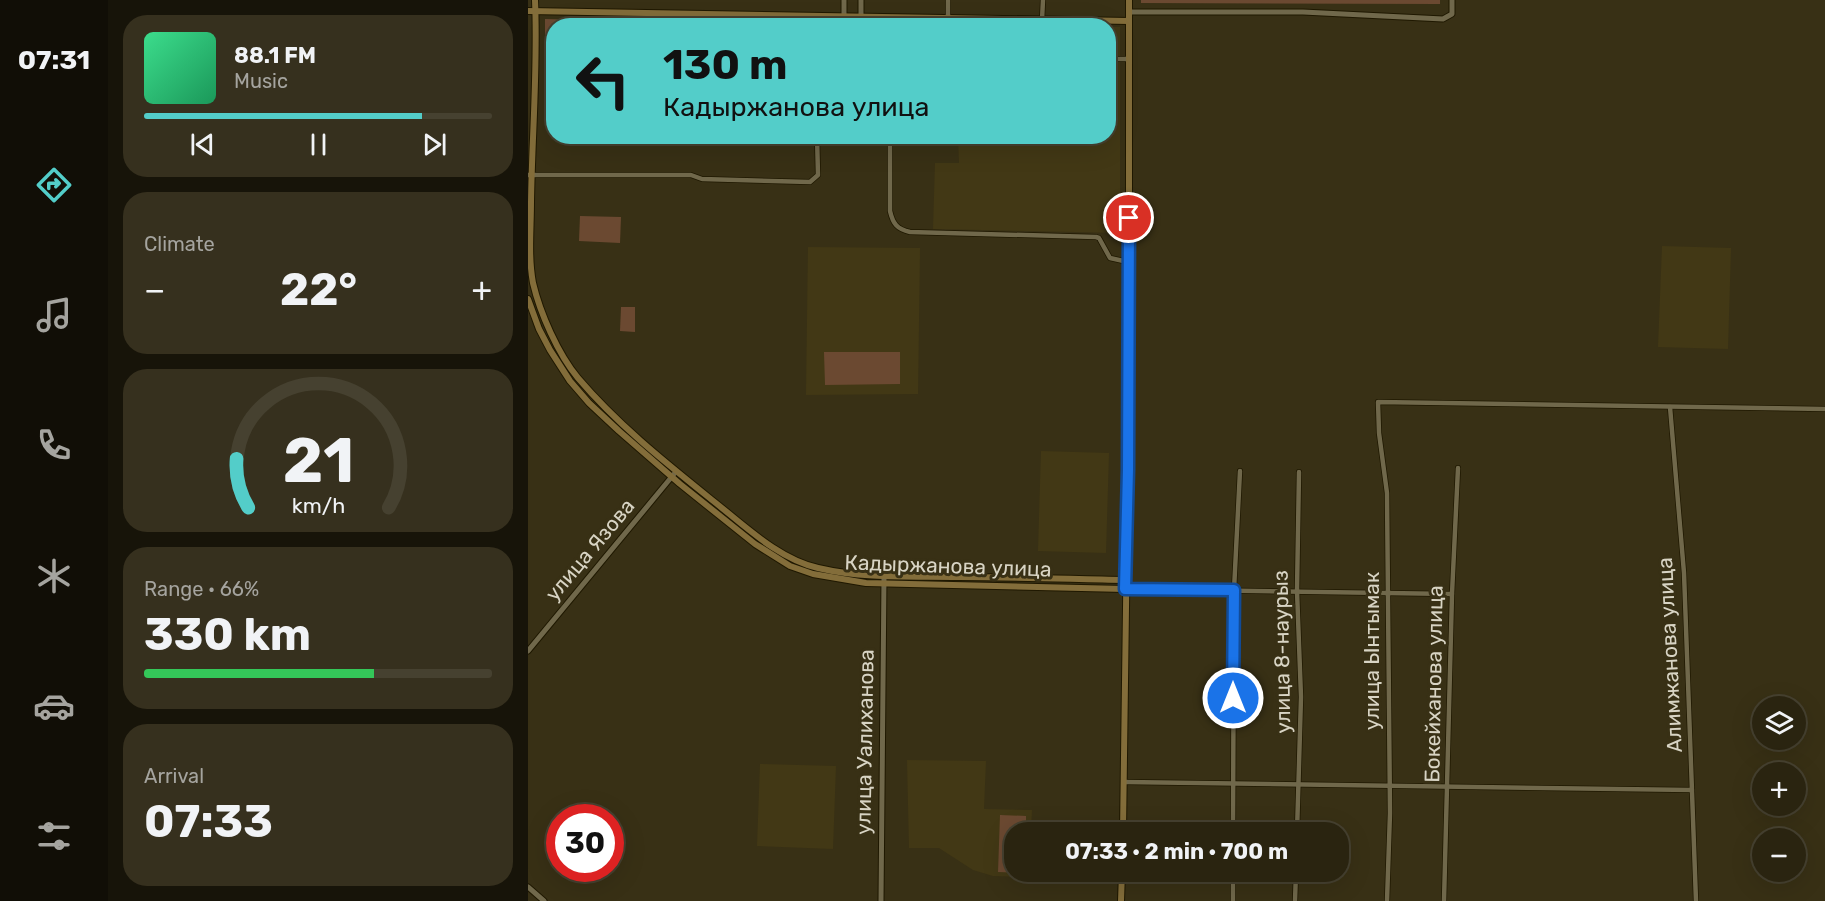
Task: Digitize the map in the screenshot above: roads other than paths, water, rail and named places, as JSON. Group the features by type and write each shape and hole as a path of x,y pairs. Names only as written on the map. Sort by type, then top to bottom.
{"main road":[{"name":"Кадыржанова улица","path":"536,0 530,175 529,247 532,282 542,312 561,352 577,377 628,429 759,537 793,559 814,567 884,581 1125,580"},
{"path":"1123,822 1125,580 1129,459 1129,0"},
{"path":"528,11 948,18"},
{"path":"1116,21 1129,21"},
{"name":"Кадыржанова улица","path":"528,299 539,329 570,381 619,432 755,544 790,566 836,579 1125,589"},
{"path":"1121,901 1122,882"}],"street":[{"path":"844,0 844,17"},
{"path":"861,0 861,17"},
{"path":"948,0 948,18"},
{"path":"1042,18 1043,0"},
{"path":"1129,12 1303,12 1443,19 1452,14 1452,0"},
{"path":"1116,59 1129,58"},
{"path":"530,175 691,175 702,179 810,182 818,175 817,144"},
{"path":"890,144 890,211 892,221 898,228 910,232 1096,237 1099,238 1110,258 1128,262"},
{"name":"улица Ынтымак","path":"1387,901 1390,786 1388,493 1379,433 1378,402 1670,407"},
{"path":"1670,407 1825,409"},
{"name":"Алимжанова улица","path":"1670,407 1684,573 1696,901"},
{"name":"Бокейханова улица","path":"1444,901 1449,786 1452,594 1458,468"},
{"name":"улица Язова","path":"528,651 677,471"},
{"path":"1233,822 1234,590 1240,471"},
{"name":"улица 8-наурыз","path":"1297,822 1301,697 1297,591 1299,472"},
{"name":"улица Уалиханова","path":"880,901 884,581"},
{"name":"Кадыржанова улица","path":"1125,589 1452,594"},
{"path":"1124,782 1692,790"},
{"path":"1233,882 1233,901"},
{"path":"1295,901 1296,882"},
{"path":"528,887 544,901"}]}
